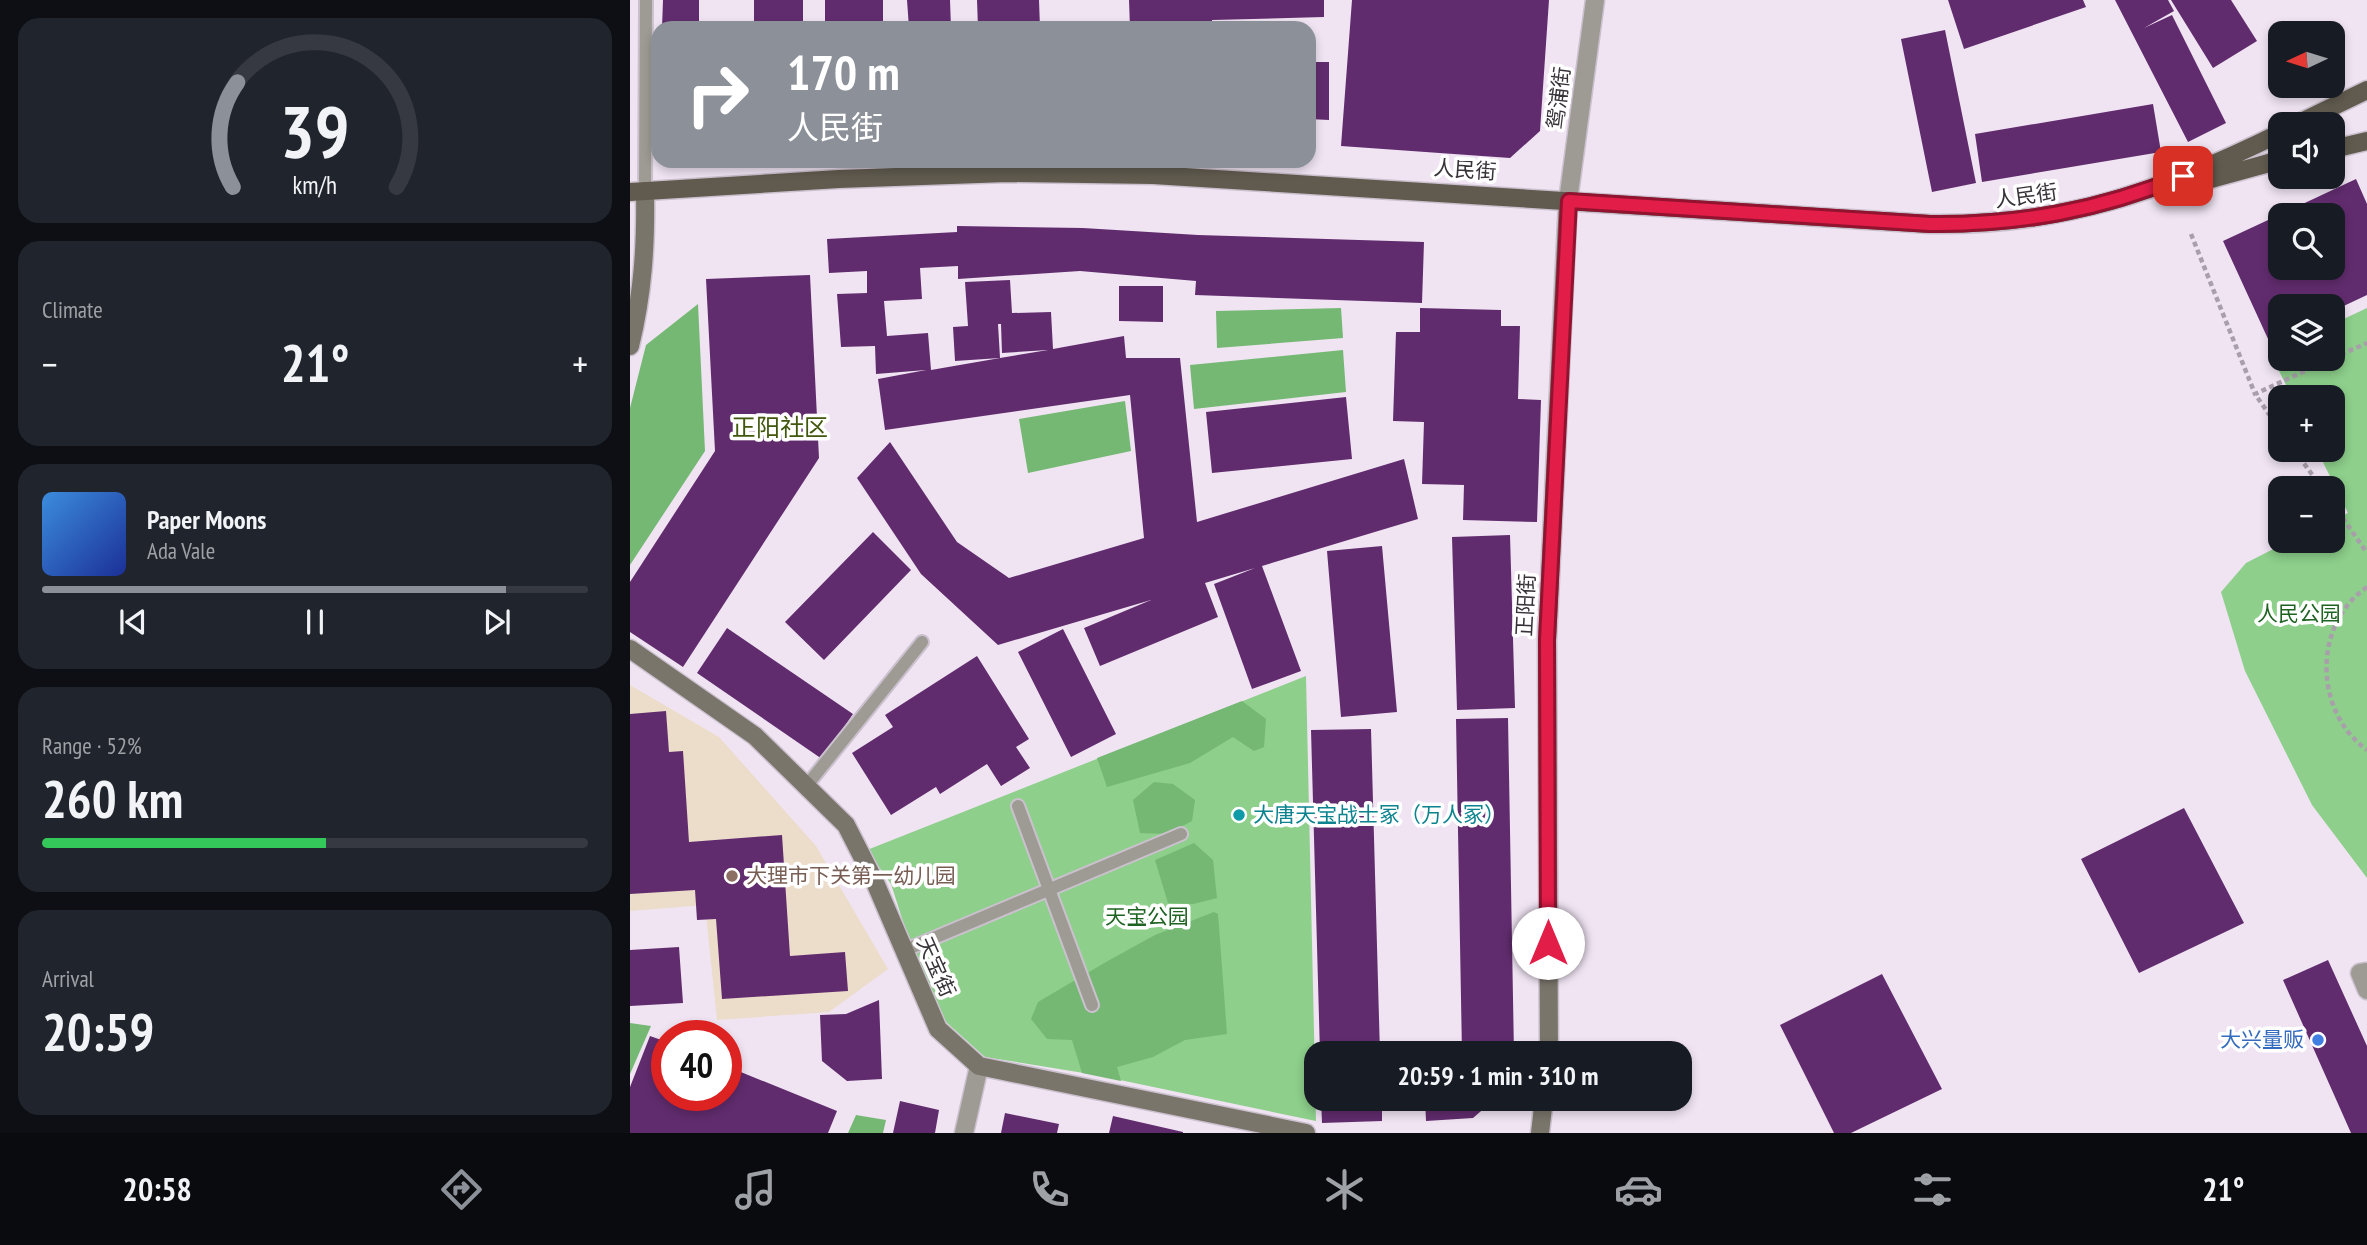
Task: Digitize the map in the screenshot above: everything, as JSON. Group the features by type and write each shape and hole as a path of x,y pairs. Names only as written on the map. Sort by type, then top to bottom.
{"main road":[{"path":"2322,112 2367,90"},
{"name":"人民街","path":"637,191 839,179 1087,174 1286,182 1963,225 2056,216 2133,195 2268,138"},
{"path":"2345,146 2367,141"},
{"path":"2133,195 2185,188 2268,164"}],"street":[{"name":"鸳浦街","path":"1569,201 1595,0"},
{"path":"630,346 642,296 646,250 637,191"},
{"name":"正阳街","path":"1549,1041 1547,640 1569,201"},
{"name":"天宝街","path":"630,649 755,736 846,825 874,880 938,1029 979,1066"},
{"path":"2367,972 2360,973 2367,990"},
{"path":"964,1133 979,1066 1306,1133"},
{"path":"1539,1133 1542,1111"}],"lane":[{"path":"637,191 646,0"},
{"path":"808,785 922,642"},
{"path":"1018,806 1092,1005"},
{"path":"903,951 1181,834"}],"path":[{"path":"2191,234 2255,394 2268,413"},
{"path":"2345,352 2367,343"},
{"path":"2255,394 2304,371"},
{"path":"2345,521 2367,552"},
{"path":"2367,587 2356,594 2336,621 2326,652 2327,686 2337,717 2356,742 2367,750"}],"shaded area":[{"name":"大理市下关第一幼儿园","path":"630,685 719,737 816,846 888,969 829,1012 717,1020 705,905 630,911"}],"green space":[{"path":"698,304 705,451 630,565 630,408 646,345"},
{"path":"1341,308 1343,338 1217,348 1216,311"},
{"name":"人民公园","path":"2367,308 2367,878 2312,805 2245,671 2221,592 2246,563 2268,552 2345,553 2345,514 2348,513 2345,507 2345,476 2330,476 2323,462 2345,462 2345,385 2286,385 2279,371 2345,371 2345,318"},
{"path":"1343,350 1346,392 1194,409 1190,365"},
{"path":"1125,401 1131,451 1028,473 1019,419"},
{"name":"天宝公园","path":"1306,676 1314,1041 1304,1041 1304,1111 1316,1111 1316,1121 1096,1075 985,1057 945,1021 915,959 891,884 867,850"},
{"path":"1242,701 1266,719 1264,747 1254,751 1233,737 1190,763 1107,787 1097,758"},
{"path":"1154,782 1173,784 1195,800 1192,821 1167,834 1140,833 1133,800"},
{"path":"1194,843 1213,860 1217,898 1193,904 1168,903 1155,860"},
{"path":"1214,912 1218,914 1227,1034 1185,1040 1153,1057 1117,1067 1121,1081 1082,1073 1072,1040 1047,1039 1031,1019 1038,1002 1106,962 1155,935"},
{"path":"630,1023 651,1026 630,1074"},
{"path":"856,1115 886,1120 883,1133 848,1133"}],"building":[{"path":"663,0 699,0 699,21 662,21"},
{"path":"754,0 803,0 803,21 754,21"},
{"path":"825,0 883,0 883,21 825,21"},
{"path":"907,0 950,0 951,21 908,21"},
{"path":"977,0 1039,0 1040,21 978,21"},
{"path":"1129,0 1324,0 1324,17 1130,21"},
{"path":"1352,0 1549,0 1540,131 1510,158 1341,146"},
{"path":"1948,0 2083,0 2086,7 1964,49"},
{"path":"2115,0 2168,0 2174,11 2144,28 2172,15 2226,123 2188,142"},
{"path":"2171,0 2231,0 2257,41 2213,68"},
{"path":"1945,30 1976,183 1932,192 1901,39"},
{"path":"1316,62 1329,62 1329,120 1316,119"},
{"path":"2153,104 2161,152 1982,182 1975,134"},
{"path":"2356,179 2367,204 2367,295 2345,305 2345,294 2268,294 2268,339 2223,241 2268,220 2268,280 2345,280 2345,203 2305,203 2335,189 2345,189 2345,184"},
{"path":"957,226 1083,228 1198,235 1424,242 1422,303 1195,295 1196,281 1080,271 958,279 958,266 920,268 922,299 884,301 887,336 928,333 931,370 1000,358 955,361 953,327 968,326 965,282 1010,280 1012,313 1051,312 1053,349 1124,336 1126,358 1180,358 1197,522 1404,459 1418,519 1262,566 1301,671 1252,689 1214,584 1255,568 1205,583 1218,617 1100,666 1084,628 1151,600 998,645 921,574 857,478 890,442 957,542 1009,578 1144,538 1130,395 885,430 878,379 926,370 876,374 875,346 841,347 837,294 867,293 867,271 829,273 827,239 957,232","holes":["998,324 1001,324 1002,353 1048,350 1000,358"]},
{"path":"810,275 819,458 683,667 630,632 630,582 715,451 706,279"},
{"path":"1119,286 1163,286 1163,322 1119,321"},
{"path":"1420,308 1501,310 1501,326 1520,326 1518,399 1541,400 1537,522 1463,520 1464,485 1422,484 1424,422 1393,421 1396,332 1420,332"},
{"path":"1346,397 1352,459 1212,473 1206,412"},
{"path":"873,532 911,570 824,660 785,622"},
{"path":"1510,535 1515,708 1457,710 1452,537"},
{"path":"1382,546 1397,712 1341,717 1327,551"},
{"path":"727,628 853,714 822,759 697,673"},
{"path":"1063,629 1116,734 1071,757 1018,652"},
{"path":"977,656 1029,739 1016,747 1030,768 1001,786 987,764 940,794 936,787 891,815 852,753 893,727 885,715"},
{"path":"666,711 669,752 683,751 689,842 782,835 790,956 845,952 848,991 722,999 716,919 697,920 695,890 630,894 630,714"},
{"path":"1508,718 1514,1041 1462,1041 1456,719"},
{"path":"1371,729 1380,1041 1320,1041 1311,730"},
{"path":"2184,808 2244,923 2139,973 2081,859"},
{"path":"679,947 683,1003 630,1006 630,950"},
{"path":"2328,960 2367,1046 2367,1133 2351,1133 2283,980"},
{"path":"1882,974 1942,1089 1851,1133 1834,1133 1780,1025"},
{"path":"879,1000 882,1079 847,1081 822,1061 820,1015 846,1014"},
{"path":"650,1036 651,1111 742,1111 742,1072 837,1111 828,1133 630,1133 630,1087"},
{"path":"900,1101 939,1110 935,1133 893,1133"},
{"path":"1322,1111 1382,1111 1382,1121 1322,1123"},
{"path":"1426,1111 1481,1111 1473,1118 1426,1121"},
{"path":"1005,1113 1059,1124 1057,1133 1001,1133"},
{"path":"1113,1116 1183,1132 1183,1133 1109,1133"}],"place":[{"name":"大唐天宝战士冢（万人冢）","path":"1239,815"},
{"name":"大理市下关第一幼儿园","path":"732,876"},
{"name":"大兴量贩","path":"2318,1040"}],"district":[{"name":"正阳社区","path":"780,428"}],"route":[{"path":"1548,943 1547,640 1569,201 1979,225 2070,213 2149,190 2183,176"}]}
